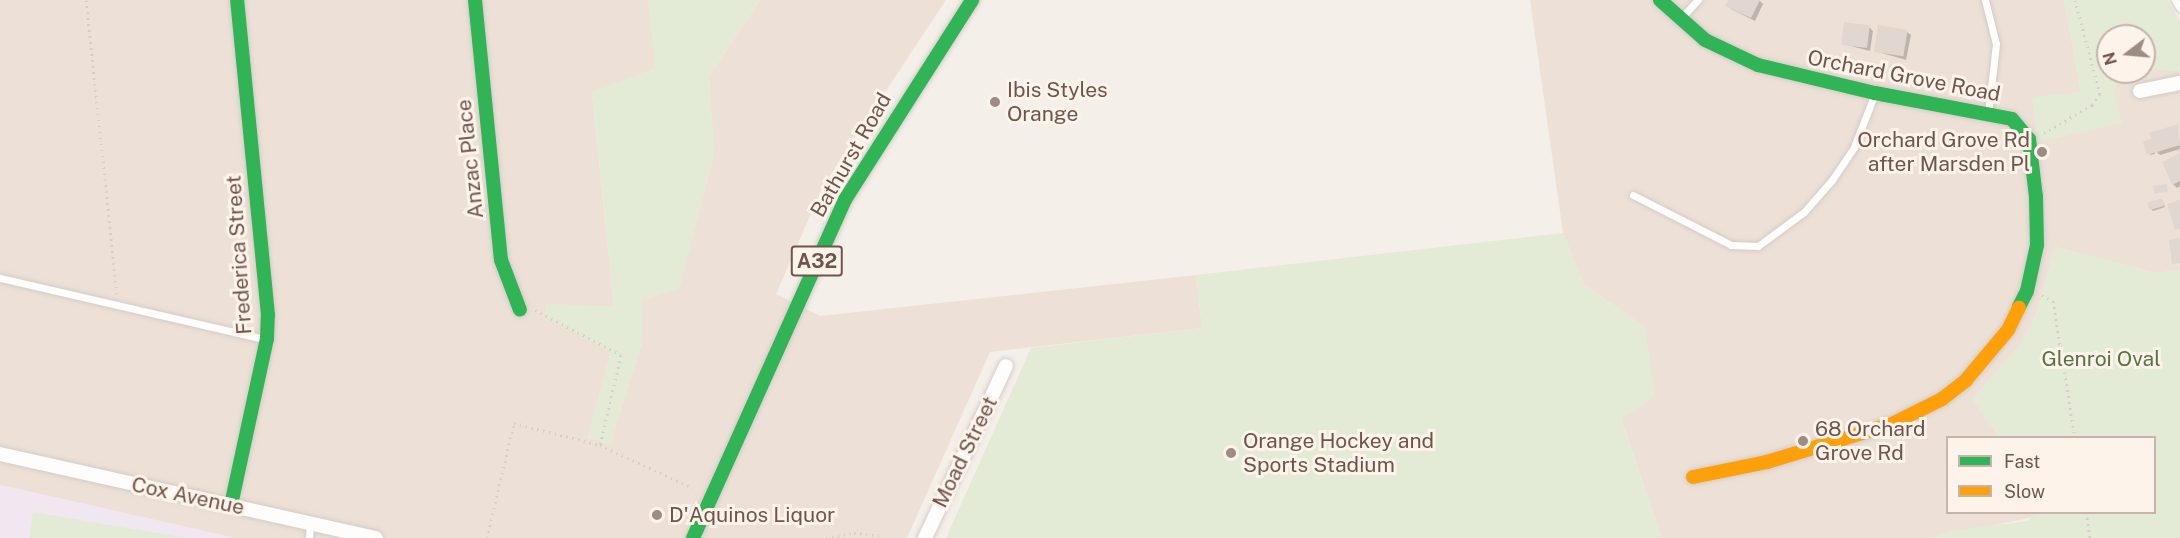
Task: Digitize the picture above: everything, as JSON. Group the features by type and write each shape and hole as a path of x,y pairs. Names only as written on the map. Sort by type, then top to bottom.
{"main road":[{"name":"Frederica Street","path":"231,505 267,339 268,315 237,0"},
{"name":"Anzac Place","path":"475,0 501,260 520,310"},
{"name":"Bathurst Road","path":"693,538 855,182 972,0"},
{"name":"Orchard Grove Road","path":"1660,0 1679,20 1705,40 1758,65 1875,93 2012,119 2029,139"},
{"path":"1693,477 1821,446 1892,424 1925,408 1966,381 1985,361 2008,330 2027,291 2038,224 2029,139"}],"street":[{"path":"2140,91 2180,83"},
{"name":"Moad Street","path":"925,538 1006,366"},
{"name":"Cox Avenue","path":"0,454 376,538"}],"lane":[{"path":"1679,20 1698,0"},
{"path":"1986,0 1996,44 1988,114"},
{"path":"2175,0 2180,8"},
{"path":"1633,195 1731,245 1758,246 1804,212 1832,180 1854,147 1875,93"},
{"path":"0,278 118,303 267,339"},
{"path":"309,538 310,523"}],"path":[{"path":"86,0 118,303"},
{"path":"2029,139 2092,105 2100,94 2075,0"},
{"path":"2027,291 2048,296 2053,301 2075,436"},
{"path":"520,310 541,309 621,355 600,445"},
{"path":"487,538 514,423 600,445 693,488"},
{"path":"2086,514 2090,538"},
{"path":"826,538 854,533 882,537"}],"shaded area":[{"path":"0,0 648,0 656,68 592,93 614,307 546,304 611,351 588,438 610,444 642,342 641,300 679,288 714,154 709,76 760,0 946,0 823,186 776,294 820,316 1196,275 1202,328 990,352 907,538 235,538 0,485"},
{"path":"1530,0 2064,0 2081,92 2114,90 2117,84 2156,84 2156,69 2180,71 2180,270 2155,273 2055,247 2036,315 2021,344 1973,399 1998,436 1946,436 1946,514 2036,514 2034,517 1932,538 1662,538 1621,419 1645,327 1584,285 1563,233"},
{"path":"0,485 235,538 0,538"}],"green space":[{"path":"648,0 760,0 709,76 714,154 679,289 641,300 642,342 610,444 588,438 611,351 544,317 546,304 614,306 592,92 655,68"},
{"path":"2064,0 2167,0 2180,21 2180,71 2156,69 2156,24 2096,24 2096,84 2118,84 2114,90 2122,123 2038,142 2032,97 2081,92"},
{"path":"1563,233 1584,285 1645,327 1655,396 1621,420 1662,538 946,538 1031,348 1202,328 1196,275"},
{"name":"Glenroi Oval","path":"2055,247 2155,273 2180,270 2180,538 1932,538 1951,531 2027,521 2036,514 2156,514 2156,436 1998,436 1973,399 2021,344 2036,315"},
{"path":"33,512 186,538 29,538"}],"building":[{"path":"1728,0 1760,0 1751,18 1725,6"},
{"path":"1844,22 1870,25 1867,48 1841,45"},
{"path":"1878,25 1908,30 1903,56 1874,52"},
{"path":"2178,124 2180,145 2147,155 2143,141 2151,139 2149,133"},
{"path":"2180,153 2180,181 2172,185 2162,162"},
{"path":"2167,184 2168,192 2154,194 2153,186"},
{"path":"2162,198 2164,206 2150,210 2147,203"},
{"path":"2180,200 2180,229 2175,230 2167,204"},
{"path":"2180,238 2180,263 2172,264 2169,240"}],"traffic: fast":[{"path":"231,505 267,339 268,315 237,0"},
{"path":"475,0 501,260 520,310"},
{"path":"693,538 846,198 972,0"},
{"path":"1660,0 1705,40 1758,65 1875,93 2012,119 2029,139 2036,197 2037,245 2027,291 2019,307"}],"traffic: slow":[{"path":"1693,477 1767,462 1892,424 1942,399 1966,380 2008,330 2019,307"}],"place":[{"name":"Ibis Styles Orange","path":"995,102"},
{"name":"Orchard Grove Rd after Marsden Pl","path":"2042,152"},
{"name":"68 Orchard Grove Rd","path":"1803,441"},
{"name":"Orange Hockey and Sports Stadium","path":"1231,453"},
{"name":"D'Aquinos Liquor","path":"657,515"}]}
